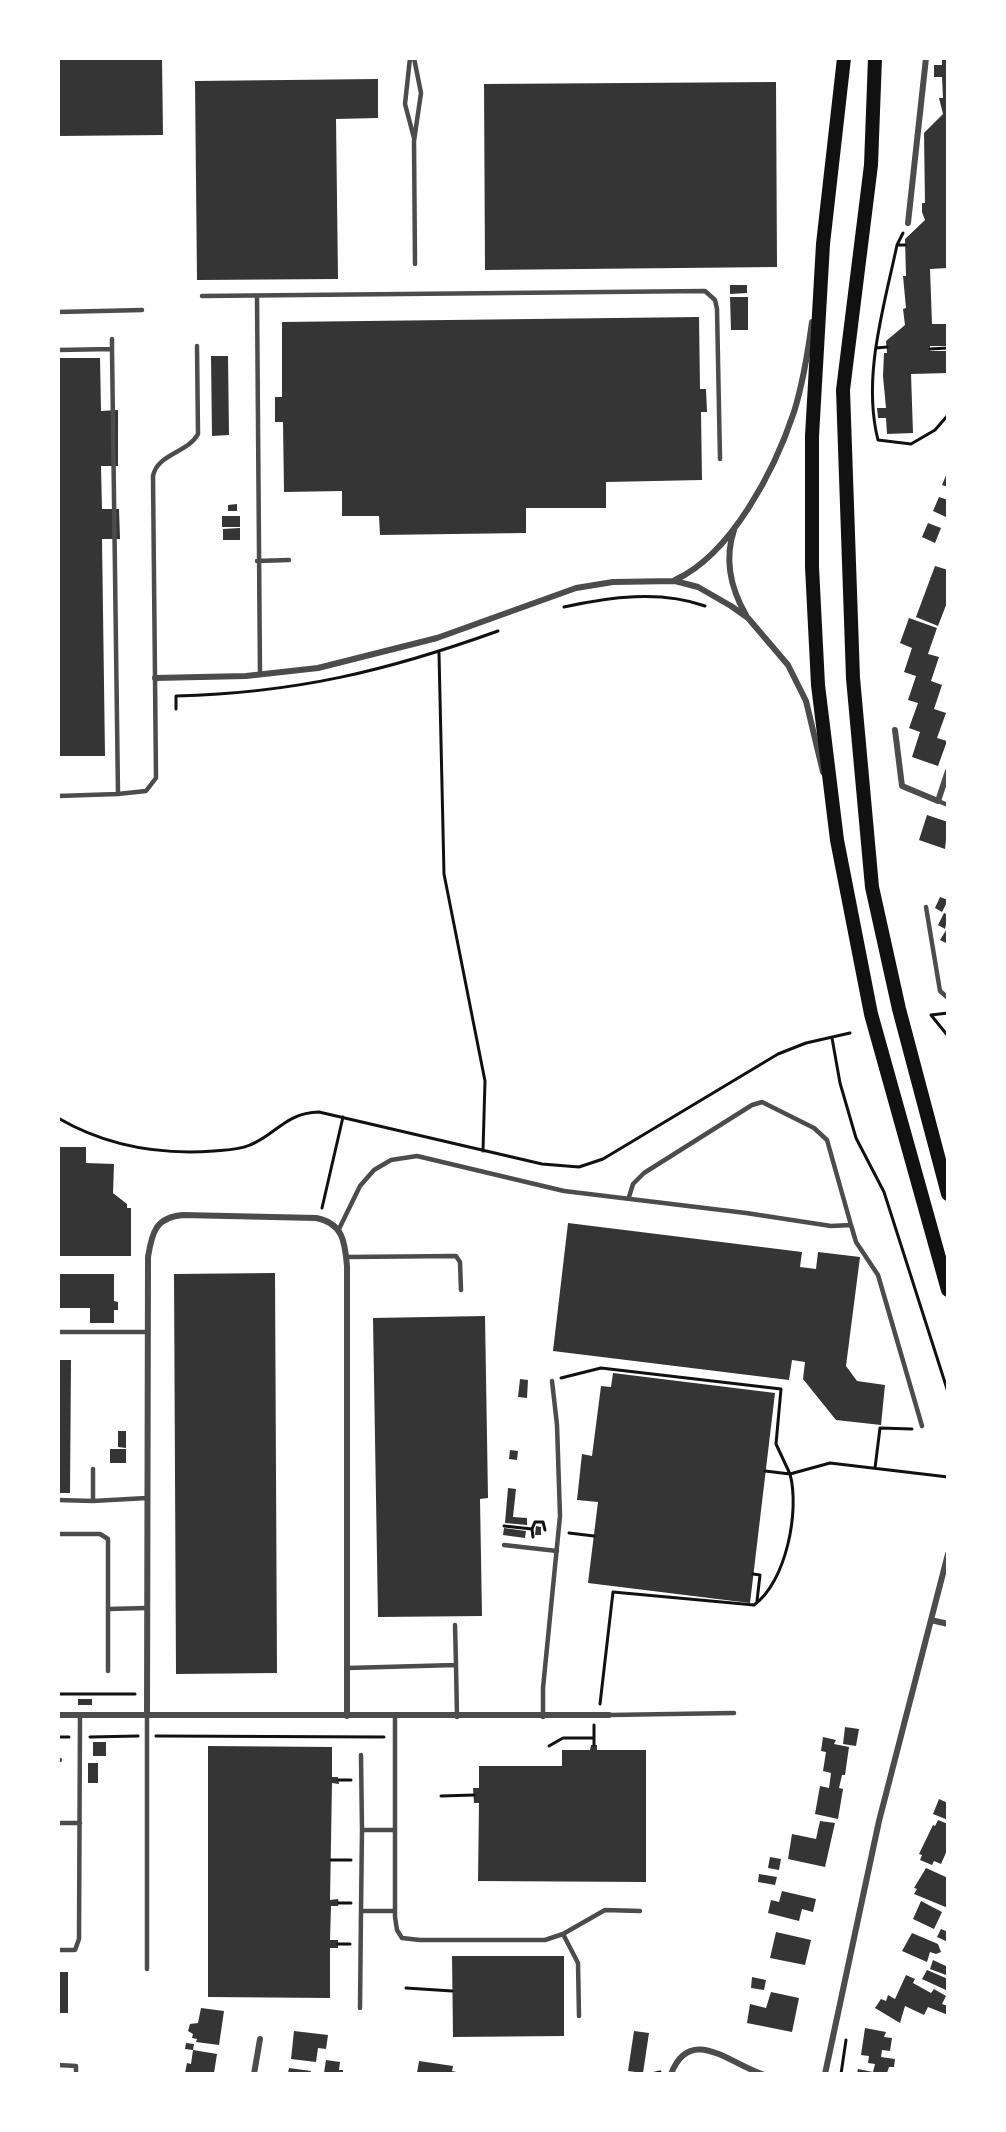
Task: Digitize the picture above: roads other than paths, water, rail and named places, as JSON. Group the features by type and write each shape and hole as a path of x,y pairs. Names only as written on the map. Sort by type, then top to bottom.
{"main road":[{"path":"844,58 822,262 812,436 812,567 821,712 837,840 871,1014 948,1290"},
{"path":"875,58 871,165 843,390 853,678 872,887 899,1009 948,1194"}],"street":[{"path":"908,223 926,58"},
{"path":"822,262 808,350 794,410 781,444 734,529 729,548 730,574 738,601 748,618 788,665 804,694 837,840"},
{"path":"675,580 698,565 734,529"},
{"path":"155,678 260,675 318,668 404,648 583,587 613,582 675,580 709,592 748,618"},
{"path":"895,730 902,786 938,801 948,771"},
{"path":"147,1715 148,1257 151,1239 161,1220 183,1215 320,1218 339,1229 347,1257 347,1716"},
{"path":"825,2073 879,1821 948,1554"},
{"path":"931,1620 948,1624"},
{"path":"58,1715 543,1717 609,1715"},
{"path":"254,2073 260,2039"},
{"path":"671,2073 679,2057 694,2050 706,2049 762,2073"}],"lane":[{"path":"412,58 405,104 414,141"},
{"path":"412,58 421,93 414,141 415,264"},
{"path":"202,296 705,291 715,300 717,309 720,459"},
{"path":"257,296 257,561 260,675"},
{"path":"58,312 142,310"},
{"path":"112,339 118,794"},
{"path":"58,796 146,791 155,782 153,477 159,464 192,443 198,434 197,346"},
{"path":"58,350 112,349"},
{"path":"257,561 289,560"},
{"path":"938,801 948,805"},
{"path":"926,907 940,991 948,998"},
{"path":"629,1197 633,1184 644,1173 752,1105 762,1102 814,1128 827,1140 856,1242 878,1275 922,1426"},
{"path":"339,1229 366,1177 391,1160 410,1156 429,1158 556,1190 629,1197 831,1226 851,1225"},
{"path":"347,1257 456,1256 460,1262 461,1290"},
{"path":"58,1332 147,1332"},
{"path":"543,1717 547,1648 559,1532 557,1425 552,1381"},
{"path":"93,1469 93,1501"},
{"path":"58,1500 147,1498"},
{"path":"58,1534 100,1534 108,1539 108,1671"},
{"path":"504,1545 557,1551"},
{"path":"108,1609 147,1608"},
{"path":"455,1625 457,1717"},
{"path":"347,1668 456,1665"},
{"path":"609,1715 734,1713"},
{"path":"58,1950 75,1950 79,1943 80,1715"},
{"path":"147,1715 147,1969"},
{"path":"395,1717 395,1911 399,1935 410,1940 538,1940 562,1934 605,1910 640,1911"},
{"path":"360,2008 361,1755"},
{"path":"58,1823 80,1823"},
{"path":"362,1830 395,1830"},
{"path":"362,1911 395,1911"},
{"path":"562,1934 578,1963 579,2016"},
{"path":"58,2066 76,2066 76,2073"}]}
